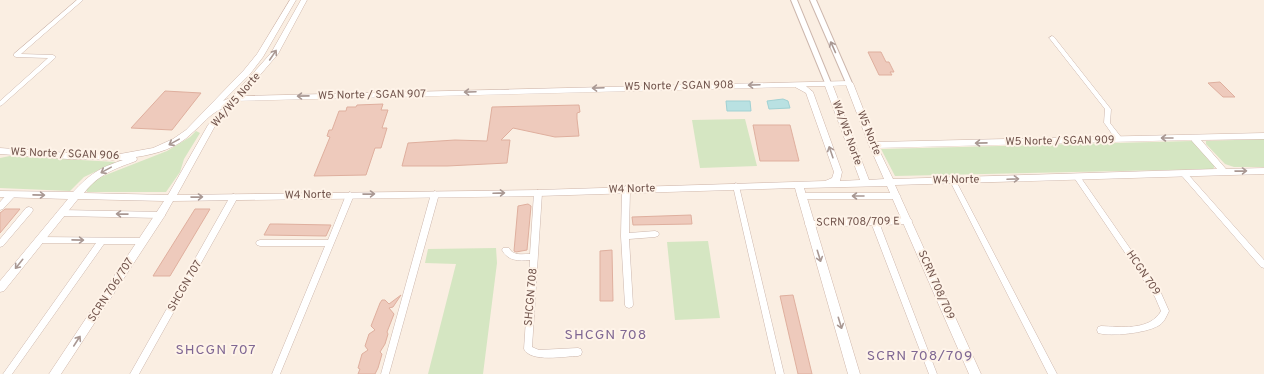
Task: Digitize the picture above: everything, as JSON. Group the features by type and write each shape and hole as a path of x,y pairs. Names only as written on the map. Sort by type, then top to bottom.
{"main road":[{"name":"W4/W5 Norte","path":"211,110 247,72 260,55 293,0"},
{"name":"W4/W5 Norte","path":"143,241 161,214 212,125 274,54 304,0"},
{"name":"W4/W5 Norte","path":"828,83 866,183"},
{"name":"W5 Norte / SGAN 908","path":"509,91 849,83"},
{"name":"W5 Norte","path":"849,83 873,145 890,182"},
{"path":"793,84 806,88 809,92 838,172 836,180 827,184"},
{"name":"W5 Norte / SGAN 907","path":"235,99 509,91"},
{"path":"211,110 235,99"},
{"name":"W5 Norte / SGAN 906","path":"1,152 120,157 155,151 176,141 189,132 211,110"},
{"path":"189,132 197,130 201,131 204,139"},
{"name":"W5 Norte / SGAN 909","path":"873,145 1264,136"},
{"path":"1194,138 1224,172"},
{"path":"0,288 61,212 90,179 108,168 155,151"},
{"name":"W4 Norte","path":"0,194 170,198 435,194 953,181 1264,171"},
{"name":"SCRN 708/709","path":"890,182 975,374"},
{"path":"798,184 854,374"},
{"name":"SCRN 706/707","path":"55,374 143,241"}],"street":[{"path":"0,104 53,57 17,56 16,54 80,0"},
{"path":"794,0 828,83"},
{"path":"813,0 849,83"},
{"path":"1052,38 1108,109 1107,123 1119,139"},
{"path":"1184,174 1264,265"},
{"name":"HCGN 709","path":"1077,177 1158,295 1165,311 1164,316 1147,328 1137,330 1101,330"},
{"path":"953,181 1053,374"},
{"path":"736,186 780,374"},
{"path":"626,189 625,236 629,305"},
{"name":"SHCGN 708","path":"538,192 528,349 538,354 578,352"},
{"path":"385,374 435,194"},
{"path":"0,207 11,195"},
{"path":"276,374 350,195"},
{"path":"801,196 897,196"},
{"name":"SHCGN 707","path":"134,374 234,197"},
{"path":"0,244 29,210"},
{"path":"61,212 161,214"},
{"name":"SCRN 708/709 E","path":"809,224 908,221"},
{"path":"875,222 933,374"},
{"path":"625,236 655,234"},
{"name":"SCRN 706/707","path":"39,240 143,241"},
{"path":"7,374 102,241"},
{"path":"260,243 330,243"},
{"path":"506,250 508,255 513,257 534,257"}],"green space":[{"path":"745,119 757,166 700,168 692,120"},
{"path":"196,131 200,133 184,159 180,172 166,192 87,192 86,189 98,178 167,151 190,137"},
{"path":"1264,139 1264,167 1234,167 1225,164 1206,144 1206,141"},
{"path":"1192,141 1216,165 1213,169 895,176 881,149"},
{"path":"10,156 116,162 84,177 70,191 0,188 0,158"},
{"path":"708,241 720,318 675,320 667,242"},
{"path":"496,248 497,263 483,374 428,374 456,264 425,263 428,249"}],"water":[{"path":"783,99 788,101 790,108 769,109 767,101"},
{"path":"726,101 750,101 751,111 727,111"}],"building":[{"path":"868,52 881,52 886,62 889,62 894,72 890,72 892,75 879,75"},
{"path":"1220,82 1235,97 1223,97 1208,83"},
{"path":"165,91 201,93 172,130 131,128"},
{"path":"383,104 381,110 388,110 382,128 387,128 381,148 375,148 366,175 314,176 330,137 327,136 329,130 332,130 339,111 346,111 347,107 356,107 357,105"},
{"path":"579,105 580,112 577,113 577,119 579,136 555,137 513,128 501,140 510,140 507,163 447,166 402,166 408,143 455,140 487,141 492,107"},
{"path":"753,125 790,125 799,161 760,161"},
{"path":"528,204 531,206 527,250 516,252 514,251 518,206"},
{"path":"5,209 20,209 0,233 0,213"},
{"path":"195,209 210,209 170,276 153,276"},
{"path":"691,215 692,224 633,225 632,217"},
{"path":"270,224 331,225 326,236 264,235"},
{"path":"612,250 613,301 600,301 600,251"},
{"path":"401,295 393,307 389,308 394,314 387,332 388,334 385,344 380,352 382,354 375,374 358,374 362,354 368,350 365,346 369,334 375,330 371,326 380,303 382,300 385,300 389,304"},
{"path":"793,295 812,374 798,374 780,296"}],"district":[{"name":"SHCGN 708","path":"606,335"},
{"name":"SHCGN 707","path":"216,350"},
{"name":"SCRN 708/709","path":"920,356"}]}
